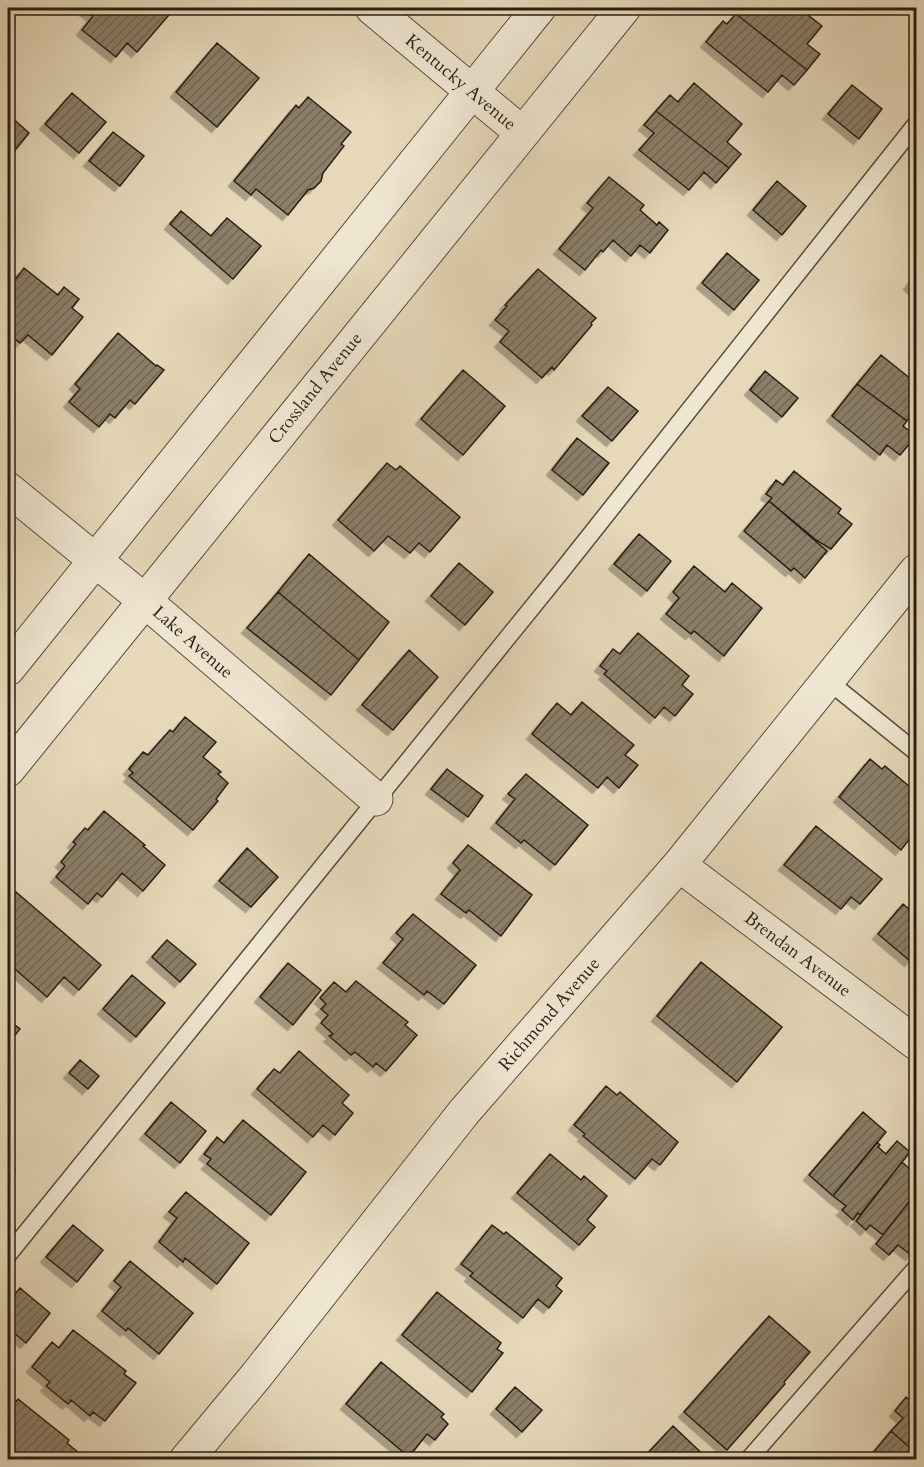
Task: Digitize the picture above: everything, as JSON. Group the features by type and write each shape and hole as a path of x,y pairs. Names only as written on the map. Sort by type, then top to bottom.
{"street":[{"name":"Kentucky Avenue","path":"372,8 522,133"},
{"path":"8,669 539,8"},
{"name":"Crossland Avenue","path":"8,770 624,8"},
{"name":"Lake Avenue","path":"8,489 144,600 376,799"},
{"name":"Richmond Avenue","path":"186,1460 256,1376 464,1112 679,865 916,571"},
{"name":"Brendan Avenue","path":"679,865 916,1043"}],"lane":[{"path":"8,1255 560,573 916,124"},
{"path":"827,680 916,752"},
{"path":"748,1460 916,1268"}],"building":[{"path":"82,8 174,9 137,52 127,43 116,57 82,30 93,16"},
{"path":"741,8 799,8 822,26 807,44 820,54 807,70 736,14"},
{"path":"736,14 807,70 794,85 782,75 768,92 706,42 723,21 727,24"},
{"path":"217,43 259,78 217,127 176,92"},
{"path":"694,83 742,124 727,142 741,154 729,168 656,111 670,95 678,102"},
{"path":"852,85 882,109 859,139 828,114"},
{"path":"72,93 106,122 79,153 45,124"},
{"path":"308,97 351,132 341,144 344,146 323,173 321,181 308,190 288,215 256,189 251,195 234,181 296,105 299,108"},
{"path":"656,111 729,168 716,183 704,172 689,190 639,150 654,133 644,125"},
{"path":"8,114 29,133 8,159"},
{"path":"113,132 144,156 120,186 89,161"},
{"path":"609,177 644,205 640,210 657,225 659,222 668,230 650,253 640,245 631,256 613,240 603,252 601,250 585,270 559,249 593,208 587,203"},
{"path":"777,181 806,206 782,235 753,210"},
{"path":"181,211 211,236 227,218 261,246 233,279 170,224"},
{"path":"727,253 759,280 734,310 702,283"},
{"path":"24,268 58,295 64,287 79,299 72,308 83,317 52,355 28,335 20,343 8,333 8,289"},
{"path":"538,269 596,318 554,370 552,367 542,378 500,342 509,331 495,320 507,306 505,305"},
{"path":"916,275 916,291 909,284"},
{"path":"118,333 156,366 164,370 135,404 130,400 115,418 110,414 99,427 69,402 80,389 75,384"},
{"path":"881,355 916,383 916,409 907,421 857,384"},
{"path":"463,370 505,406 463,455 421,419"},
{"path":"765,371 798,398 782,417 750,390"},
{"path":"857,384 907,421 903,426 916,436 900,455 887,445 880,455 832,416"},
{"path":"608,387 638,411 612,441 582,416"},
{"path":"577,438 609,463 583,495 552,470"},
{"path":"387,463 396,470 400,466 460,517 430,552 419,543 410,553 388,536 374,551 338,520"},
{"path":"794,471 841,509 838,513 852,524 831,549 816,540 769,501 772,498 766,494 776,480 783,485"},
{"path":"769,501 827,551 805,578 794,568 791,571 744,531"},
{"path":"639,534 671,561 647,591 614,564"},
{"path":"309,554 389,622 359,660 278,592"},
{"path":"459,563 493,592 465,625 431,596"},
{"path":"694,566 725,592 732,583 762,608 724,656 694,631 691,634 666,614 679,598 673,592"},
{"path":"278,592 359,660 331,695 247,628"},
{"path":"638,633 689,676 682,685 693,694 675,716 664,707 655,718 604,674 607,671 600,666 613,649 620,654"},
{"path":"409,650 438,677 393,730 362,705"},
{"path":"582,702 634,745 625,755 638,765 619,788 607,777 598,788 532,734 557,703 571,715"},
{"path":"185,717 216,742 203,757 221,772 218,774 228,783 216,799 218,801 193,830 129,776 133,773 129,769 143,752 148,755 170,730 173,732"},
{"path":"870,759 882,769 885,766 916,792 916,833 901,850 839,797"},
{"path":"447,769 483,796 468,817 431,789"},
{"path":"526,774 588,825 555,865 524,840 521,843 496,823 515,799 508,794"},
{"path":"104,811 165,865 143,891 122,873 102,897 97,893 88,904 56,877 65,866 61,862 76,844 73,842 85,828 88,830"},
{"path":"816,826 882,879 860,904 851,897 841,909 784,865"},
{"path":"468,845 532,895 501,936 469,910 466,913 441,894 460,870 453,863"},
{"path":"247,848 278,877 251,907 219,881"},
{"path":"16,892 101,965 79,990 64,977 47,997 8,963 8,902"},
{"path":"903,904 916,915 916,954 910,961 878,934"},
{"path":"413,914 476,965 444,1004 427,991 424,995 383,963 403,939 396,933"},
{"path":"167,940 196,964 180,982 152,957"},
{"path":"701,962 782,1027 737,1082 657,1016"},
{"path":"288,963 321,990 293,1025 260,997"},
{"path":"132,975 165,1003 136,1037 103,1009"},
{"path":"356,981 408,1022 405,1025 417,1035 386,1071 376,1063 373,1067 355,1052 351,1055 329,1036 333,1034 321,1023 328,1015 321,1009 326,1004 320,998 334,982 346,992"},
{"path":"8,1012 14,1018 11,1022 20,1029 8,1044"},
{"path":"299,1051 349,1095 342,1103 353,1113 335,1135 323,1125 313,1137 257,1089 274,1069 280,1073"},
{"path":"80,1060 99,1076 88,1089 69,1073"},
{"path":"606,1086 617,1095 620,1092 678,1142 660,1165 652,1159 635,1179 583,1136 585,1134 574,1125"},
{"path":"171,1102 206,1131 180,1163 145,1134"},
{"path":"863,1112 886,1132 833,1196 809,1175"},
{"path":"243,1120 306,1172 271,1215 207,1164 211,1159 204,1154 217,1137 224,1143"},
{"path":"897,1141 910,1152 860,1215 858,1213 853,1220 842,1210 846,1206 833,1196 877,1142 880,1145 878,1147 886,1154"},
{"path":"550,1154 581,1180 584,1176 607,1196 587,1220 595,1227 579,1245 517,1193"},
{"path":"902,1162 916,1175 916,1193 883,1235 870,1225 866,1230 856,1221"},
{"path":"8,1163 15,1169 8,1178"},
{"path":"186,1192 249,1243 217,1284 185,1258 183,1262 159,1242 177,1218 169,1212"},
{"path":"916,1193 916,1248 911,1255 898,1245 889,1255 876,1244"},
{"path":"73,1225 103,1250 77,1282 46,1257"},
{"path":"492,1225 504,1234 506,1232 562,1278 556,1286 562,1291 549,1308 538,1299 523,1318 470,1276 473,1273 461,1264"},
{"path":"130,1261 193,1313 159,1354 128,1328 126,1331 102,1311 121,1287 114,1281"},
{"path":"20,1288 50,1313 26,1343 8,1328 8,1303"},
{"path":"437,1292 501,1343 497,1349 503,1353 472,1392 402,1335"},
{"path":"769,1316 810,1352 727,1450 684,1412"},
{"path":"73,1330 126,1371 124,1374 136,1383 105,1421 93,1412 90,1416 71,1400 68,1404 46,1386 50,1382 32,1367 52,1342 59,1348"},
{"path":"381,1362 444,1414 441,1417 448,1424 435,1440 427,1434 409,1457 346,1404"},
{"path":"515,1387 542,1410 522,1432 496,1409"},
{"path":"906,1397 914,1404 916,1402 916,1453 891,1431 903,1418 895,1411"},
{"path":"18,1399 69,1440 67,1443 79,1453 73,1460 8,1460 8,1412"},
{"path":"673,1426 709,1460 651,1460 646,1455"},
{"path":"891,1431 916,1453 916,1460 867,1460"},
{"path":"325,1453 334,1460 320,1460"}]}
